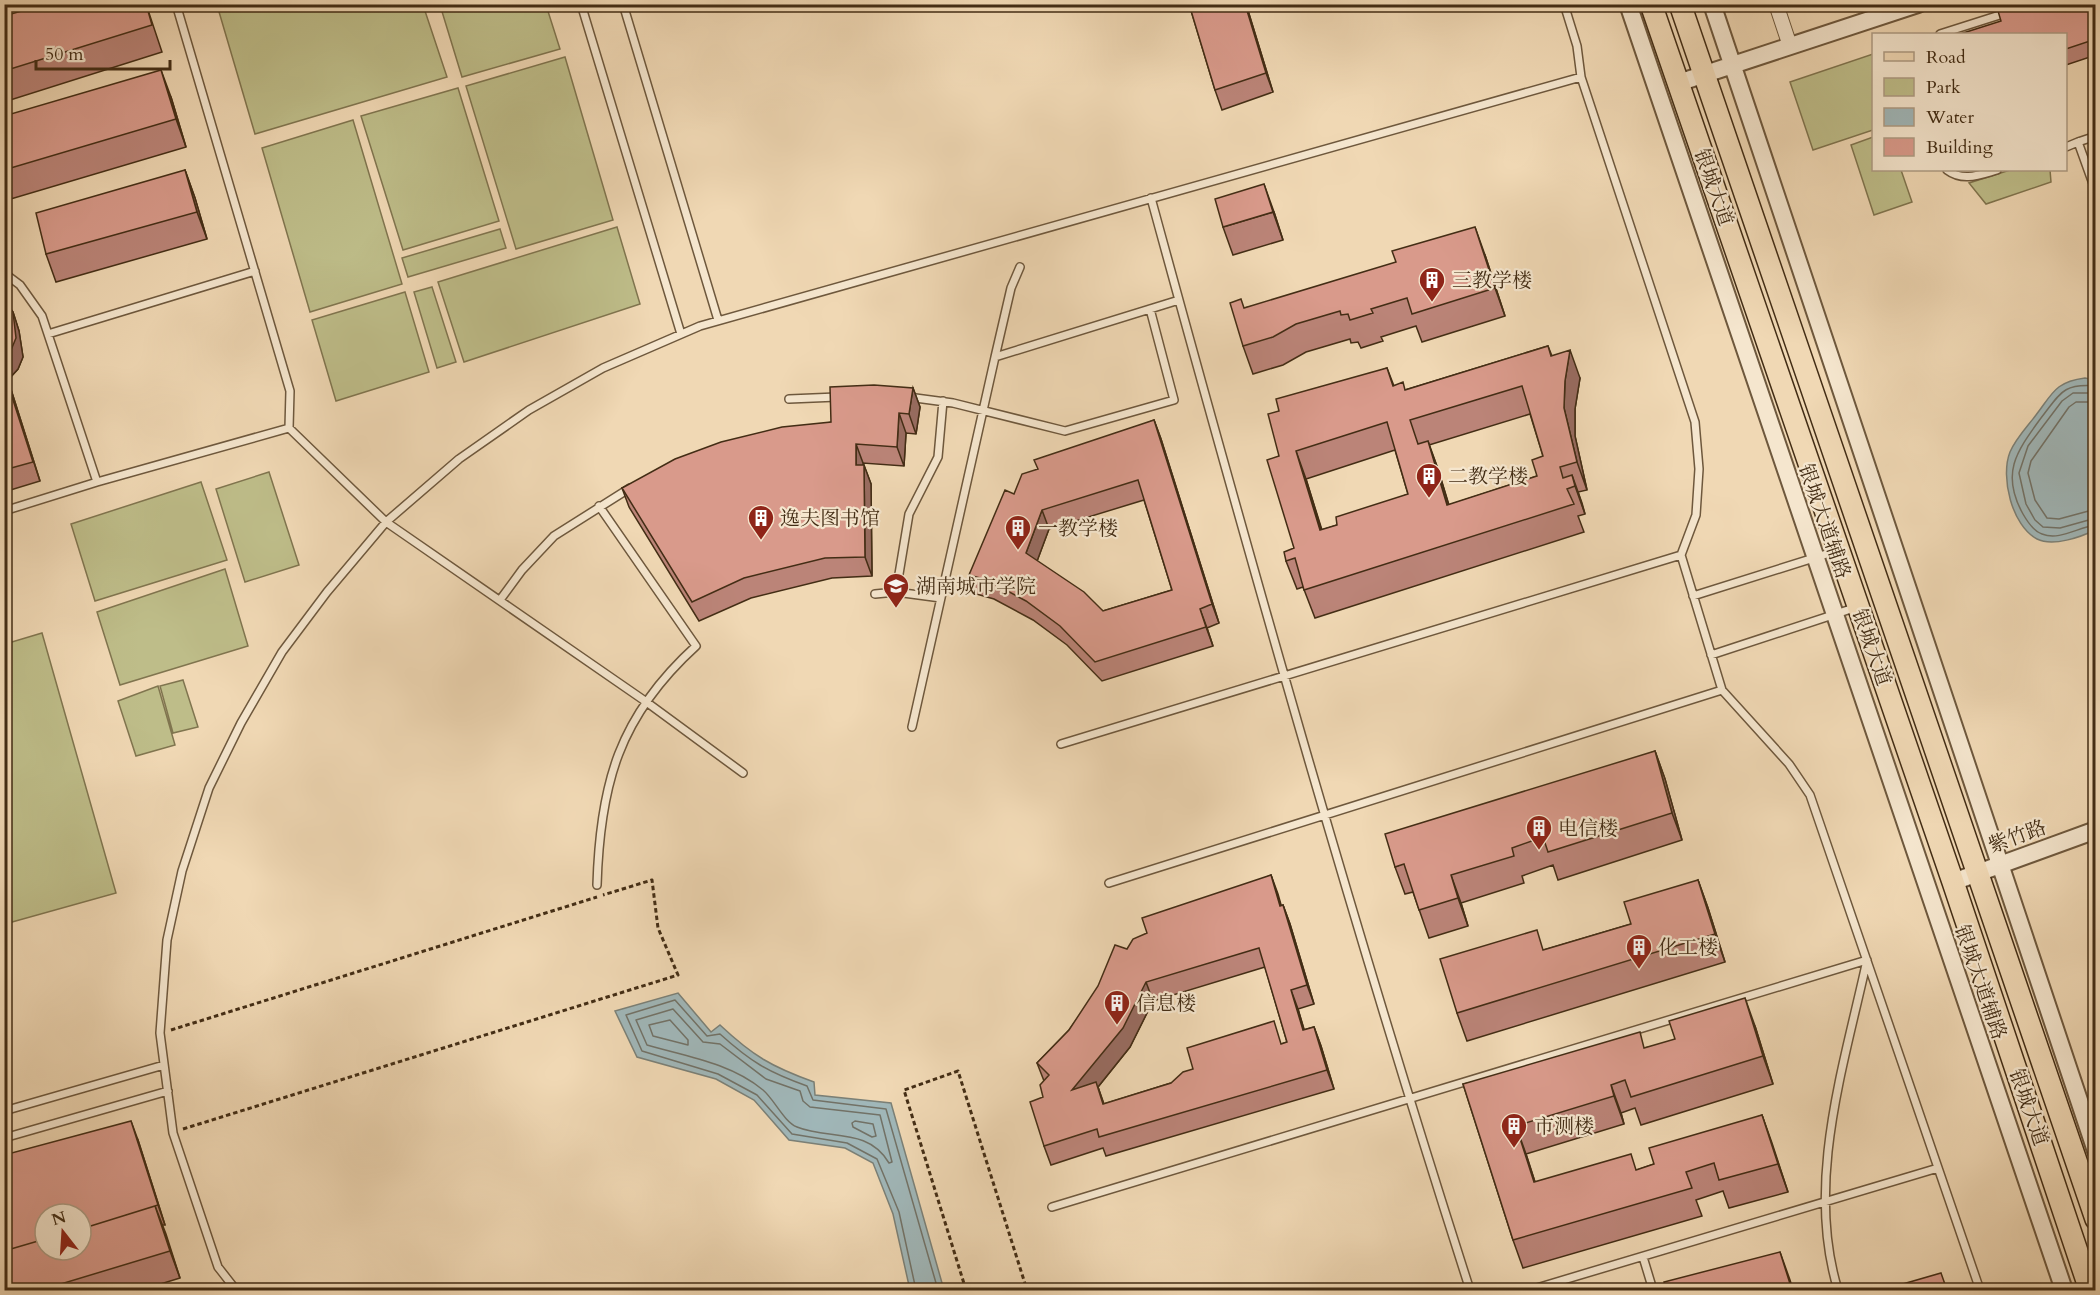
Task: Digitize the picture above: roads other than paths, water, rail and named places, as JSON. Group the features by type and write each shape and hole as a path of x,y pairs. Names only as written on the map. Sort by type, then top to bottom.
{"main road":[{"name":"银城大道","path":"1651,4 1953,882 2090,1290"},
{"name":"银城大道","path":"1680,4 2096,1219"}],"street":[{"name":"银城大道辅路","path":"1628,4 2064,1290"},
{"path":"1712,4 2096,1151"},
{"path":"1776,4 1790,46"},
{"path":"1678,83 1918,4"},
{"name":"紫竹路","path":"1953,882 2096,830"}],"lane":[{"path":"176,4 290,391 289,428 386,522 645,701 743,773"},
{"path":"582,4 681,334"},
{"path":"623,4 718,321"},
{"path":"1564,4 1577,46 1581,77 1695,422 1699,470 1696,515 1681,555 1722,690 1789,764 1810,795 1980,1290"},
{"path":"1943,33 2020,8"},
{"path":"236,1290 219,1267 173,1133 160,1033 167,940 183,871 209,788 240,723 282,652 386,522 459,459 528,410 603,368 681,334 718,321 1581,77"},
{"path":"2067,147 2096,136"},
{"path":"2078,142 2096,192"},
{"path":"1948,171 1956,177 1973,177 1994,171"},
{"path":"1151,198 1283,677 1326,813 1408,1098 1470,1290"},
{"path":"912,727 1011,288 1020,267"},
{"path":"48,334 255,271"},
{"path":"4,273 20,285 42,316 97,482"},
{"path":"995,357 1179,300"},
{"path":"904,396 943,401 1065,431 1174,400 1150,309"},
{"path":"789,399 847,397"},
{"path":"896,592 909,514 938,457 943,401"},
{"path":"4,511 97,482 289,428"},
{"path":"500,600 522,570 554,536 636,485"},
{"path":"597,885 598,834 605,792 622,747 645,701 667,672 696,646 599,507"},
{"path":"1693,596 1839,550"},
{"path":"1061,744 1681,555"},
{"path":"875,594 896,592 941,598"},
{"path":"1711,655 1858,606"},
{"path":"1109,883 1722,690"},
{"path":"1052,1207 1867,960"},
{"path":"1838,1290 1824,1202 1835,1106 1867,960"},
{"path":"4,1111 164,1065"},
{"path":"4,1138 168,1091"},
{"path":"1530,1290 1938,1168"},
{"path":"1642,1257 1653,1290"}],"water":[{"path":"2085,378 2095,380 2095,530 2059,542 2044,541 2028,533 2015,512 2010,500 2006,474 2007,462 2015,442 2051,395 2067,382"},
{"path":"678,993 711,1032 720,1025 764,1060 814,1082 815,1095 891,1103 944,1290 910,1290 893,1214 873,1163 845,1148 789,1140 754,1100 716,1079 637,1057 615,1011"}],"place":[{"name":"三教学楼","path":"1432,303"},
{"name":"二教学楼","path":"1429,499"},
{"name":"逸夫图书馆","path":"761,541"},
{"name":"一教学楼","path":"1018,551"},
{"name":"湖南城市学院","path":"896,609"},
{"name":"电信楼","path":"1539,851"},
{"name":"化工楼","path":"1639,970"},
{"name":"信息楼","path":"1117,1026"},
{"name":"市测楼","path":"1514,1149"}]}
